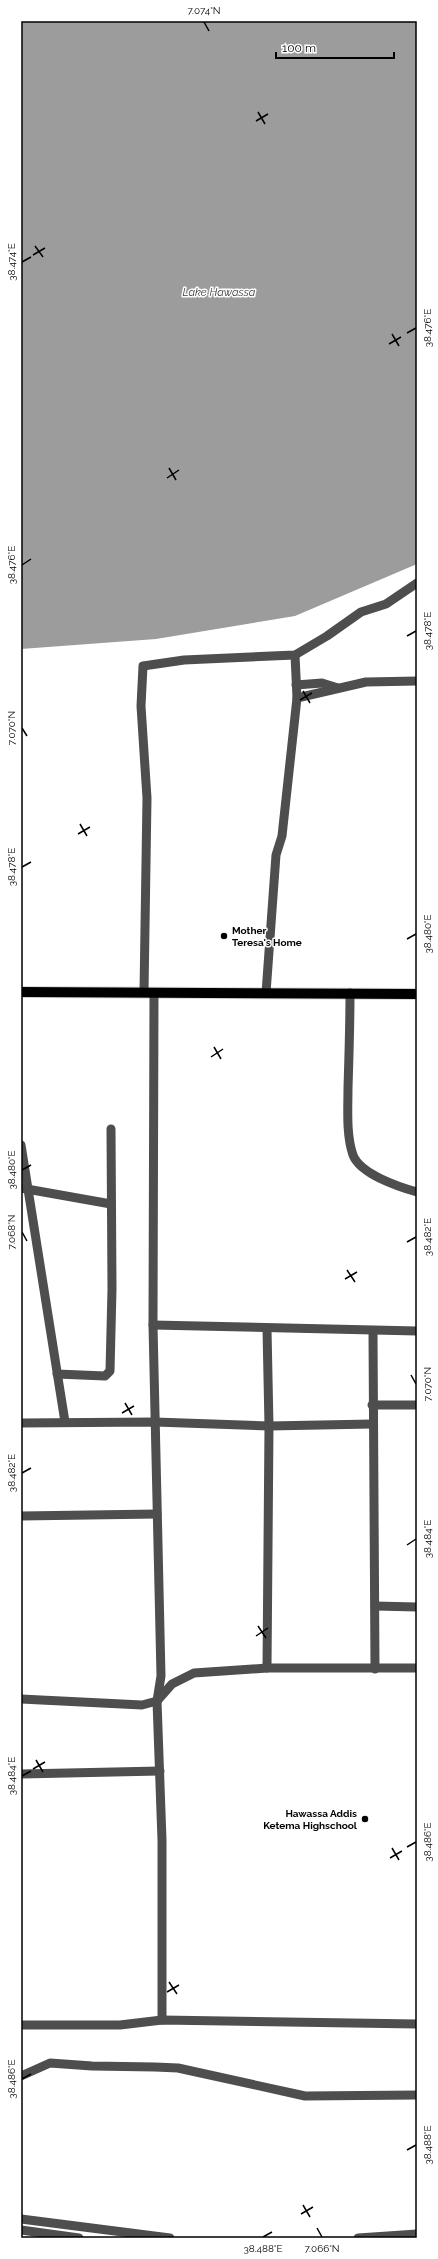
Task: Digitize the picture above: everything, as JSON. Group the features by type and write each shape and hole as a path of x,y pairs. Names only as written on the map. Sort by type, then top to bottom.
{"main road":[{"path":"21,992 417,994"}],"street":[{"path":"144,992 147,798 141,706 143,666 184,660 295,655 327,636 361,612 386,604 417,582"},
{"path":"266,993 276,855 282,836 297,698 295,655"},
{"path":"297,698 366,682 417,681"},
{"path":"296,685 322,683 338,688"},
{"path":"154,993 153,1325 161,1676 158,1701 162,2020"},
{"path":"350,993 348,1120 353,1155 361,1166 372,1174 397,1187 417,1192"},
{"path":"57,1374 105,1376 110,1371 112,1289 112,1129"},
{"path":"21,1145 24,1188 65,1422"},
{"path":"24,1188 111,1204"},
{"path":"153,1325 373,1332 417,1331"},
{"path":"267,1329 269,1426 268,1668"},
{"path":"373,1332 372,1424 375,1669"},
{"path":"372,1404 417,1404"},
{"path":"21,1423 155,1422 269,1426 372,1424"},
{"path":"21,1516 157,1514"},
{"path":"375,1606 417,1607"},
{"path":"21,1699 142,1705 158,1701 172,1684 194,1673 268,1668 417,1668"},
{"path":"21,1774 160,1771"},
{"path":"21,2025 120,2025 162,2020 417,2024"},
{"path":"21,2076 50,2064 178,2068 305,2096 417,2096"},
{"path":"21,2219 86,2229 170,2238"},
{"path":"21,2230 79,2238"},
{"path":"358,2238 417,2234"}],"water":[{"name":"Lake Hawassa","path":"21,21 417,21 417,564 295,616 156,639 21,649"}],"place":[{"name":"Mother Teresa's Home","path":"224,936"},
{"name":"Hawassa Addis Ketema Highschool","path":"365,1819"}]}
